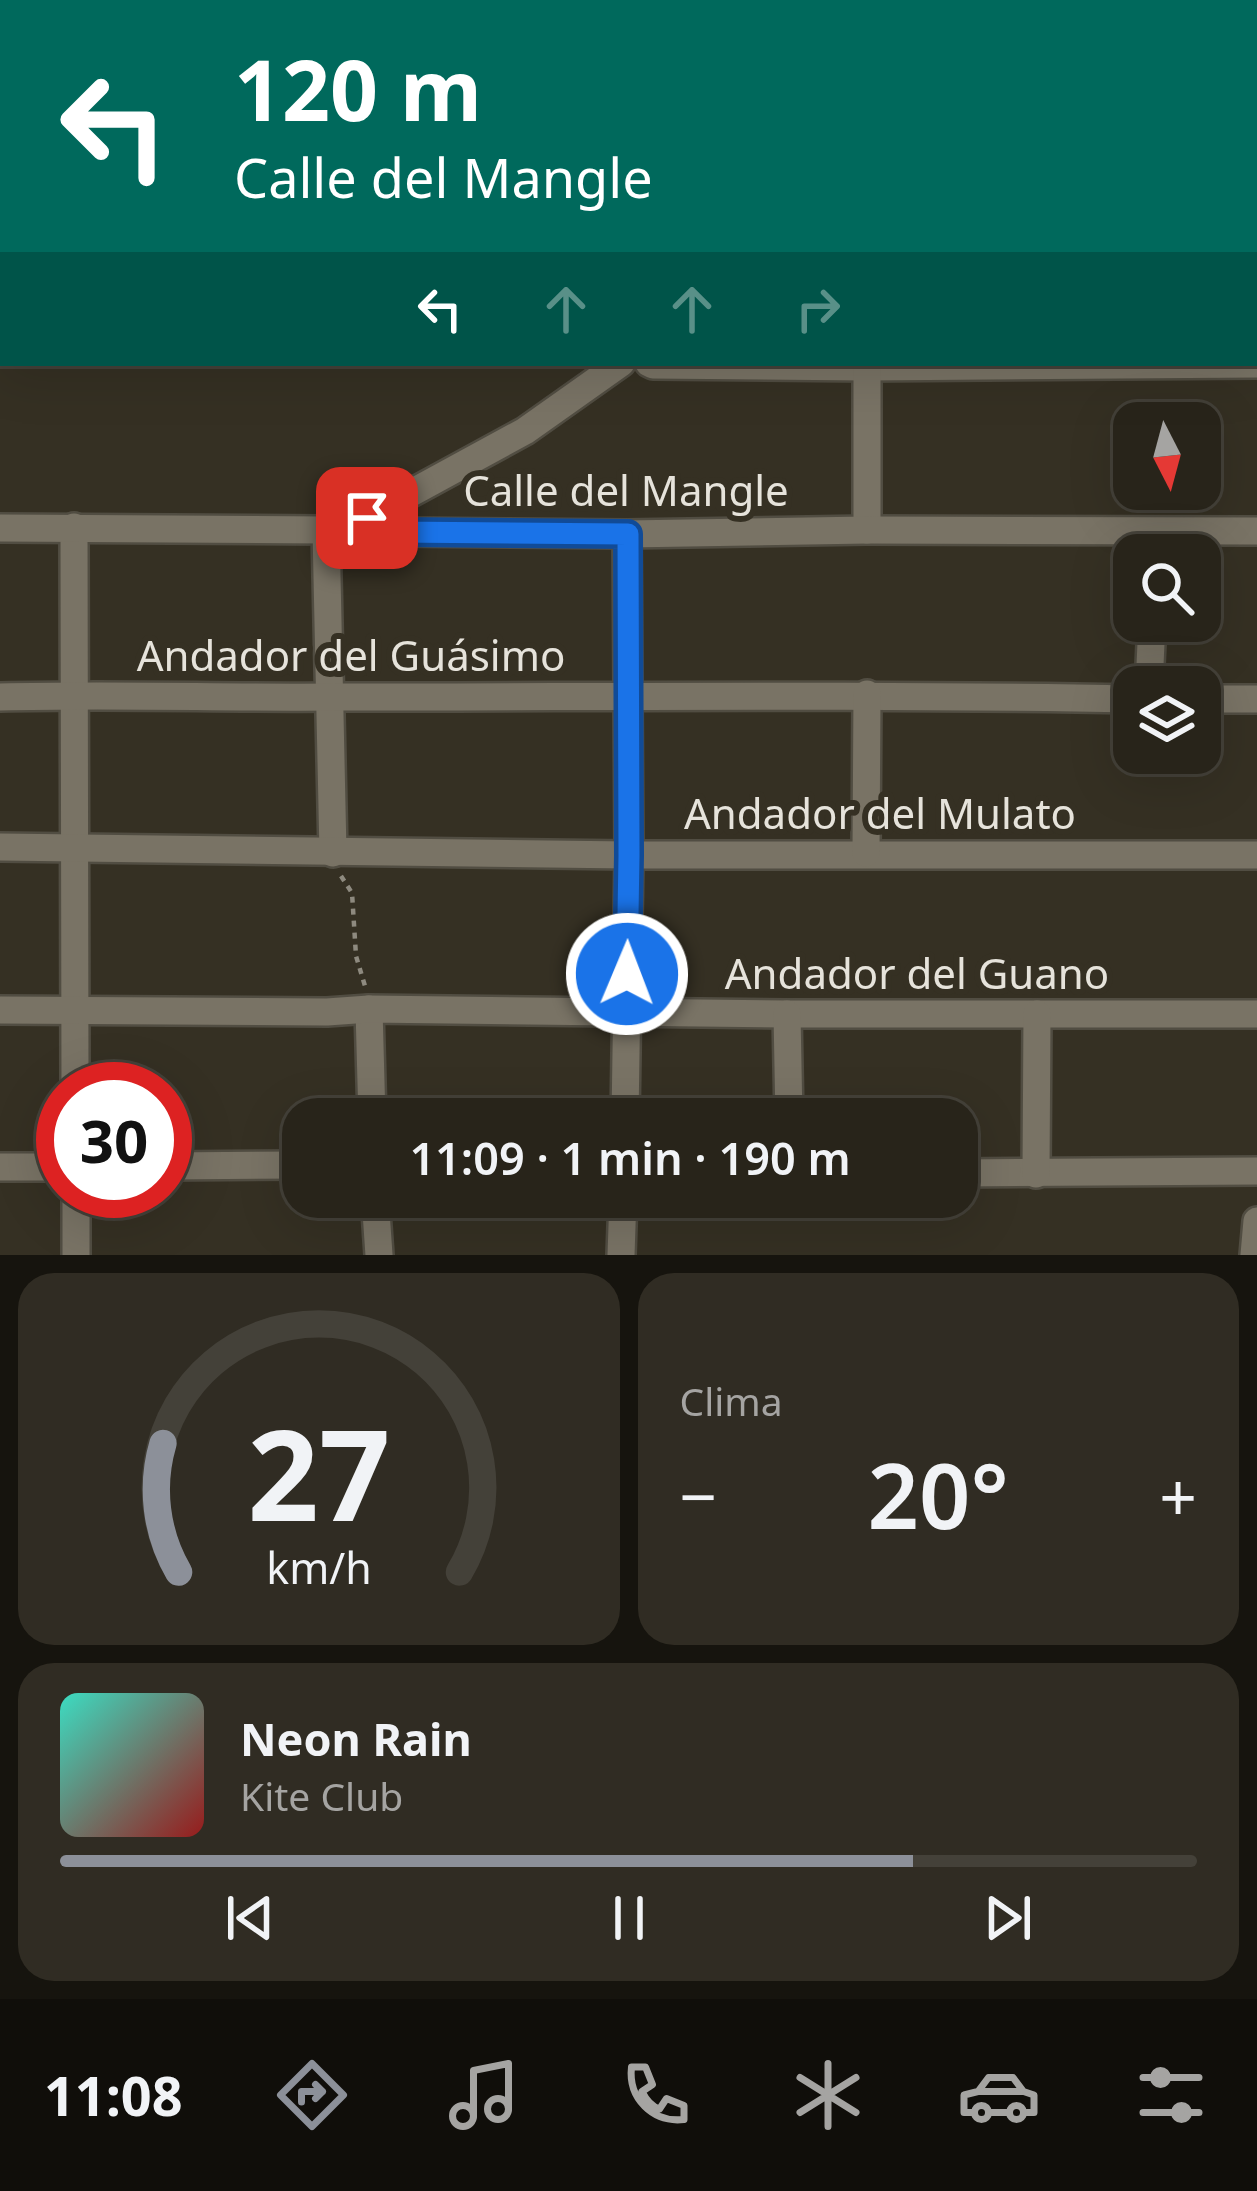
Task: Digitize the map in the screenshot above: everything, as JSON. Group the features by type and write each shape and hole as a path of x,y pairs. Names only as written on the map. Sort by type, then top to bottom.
{"street":[{"path":"0,528 326,530 367,518 525,431 617,366"},
{"path":"812,366 997,366"},
{"path":"867,367 867,530"},
{"name":"Calle del Mangle","path":"367,518 396,532 867,530 1113,541"},
{"path":"74,527 75,1062"},
{"path":"326,530 333,853"},
{"name":"Calle del Mangle","path":"1221,535 1257,531"},
{"path":"625,1098 628,534"},
{"path":"866,853 867,694"},
{"name":"Andador del Guásimo","path":"0,698 867,694 1113,699"},
{"path":"1221,699 1257,699"},
{"name":"Andador del Mulato","path":"0,847 629,855 1257,855"},
{"path":"369,1009 371,1098"},
{"name":"Andador del Guano","path":"0,1010 1257,1014"},
{"path":"787,1014 789,1098"},
{"path":"1036,1174 1037,1014"},
{"path":"192,1166 282,1165"},
{"path":"0,1167 36,1167"},
{"path":"978,1173 1257,1172"},
{"path":"76,1218 76,1255"},
{"path":"377,1218 379,1255"},
{"path":"621,1255 622,1218"},
{"path":"1254,1255 1257,1221"}],"path":[{"path":"333,853 352,893 356,956 369,1009"}],"route":[{"path":"367,518 396,532 628,534 627,974"}]}
